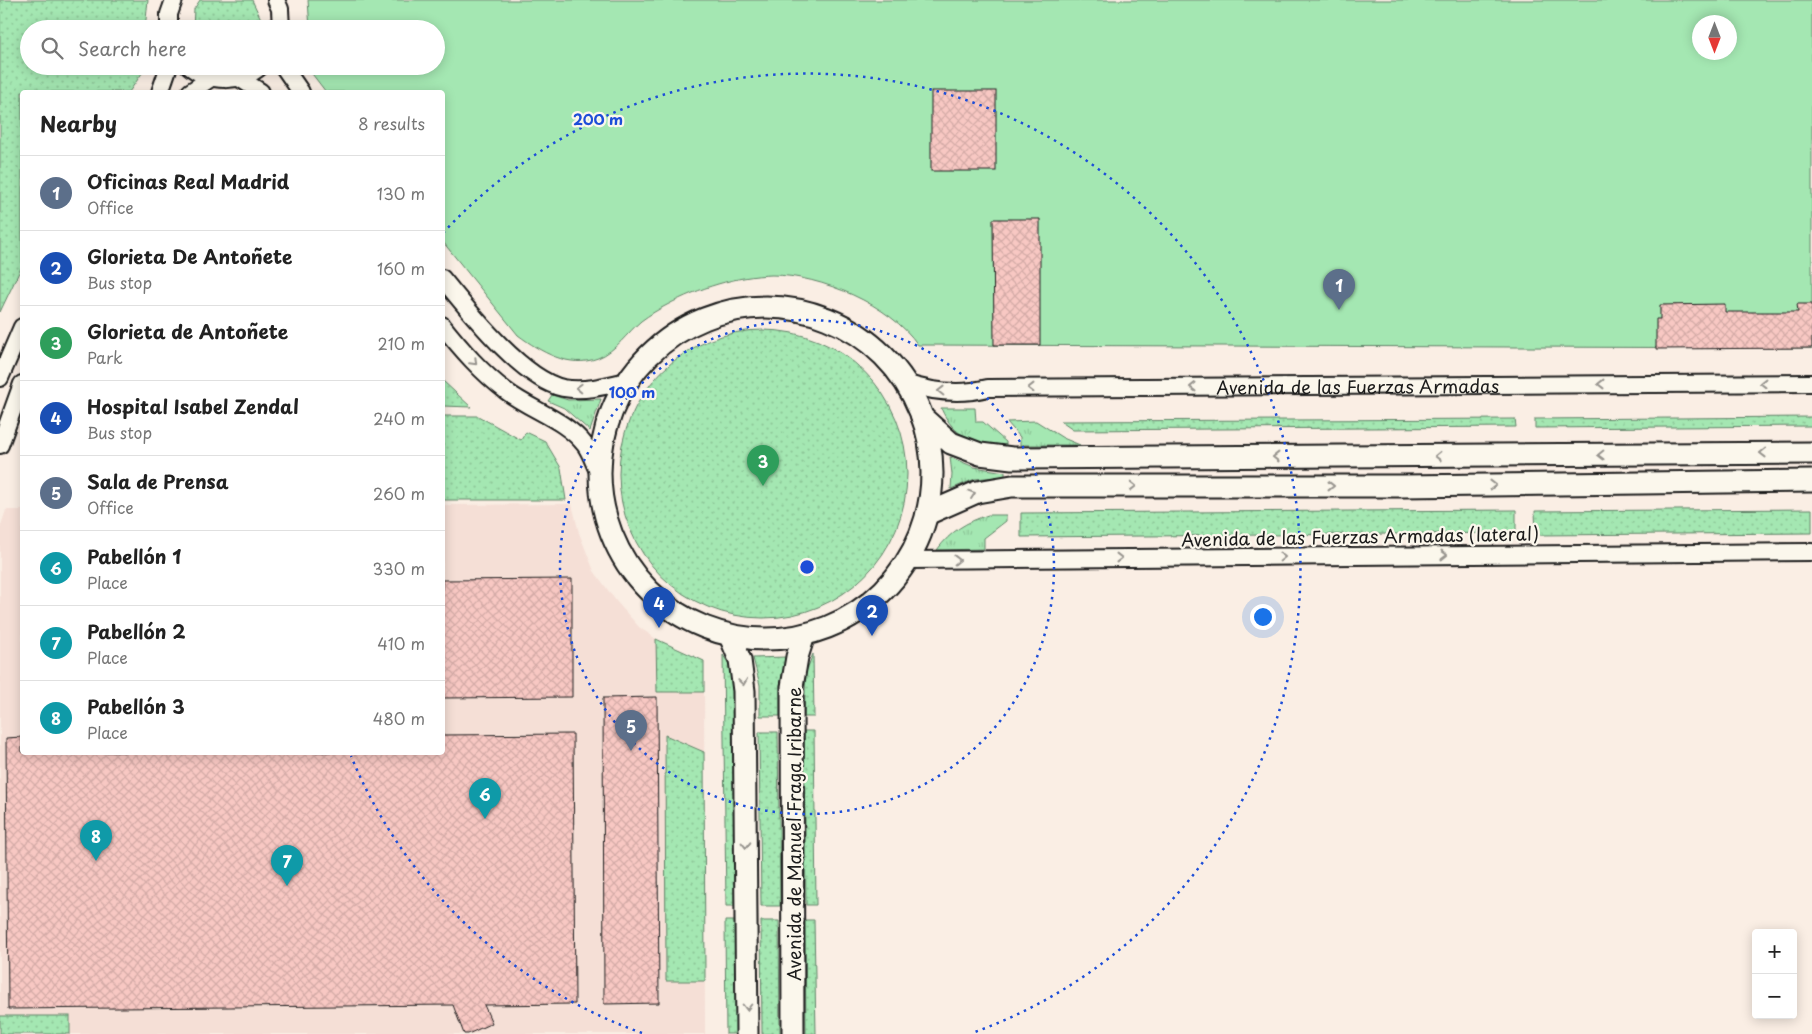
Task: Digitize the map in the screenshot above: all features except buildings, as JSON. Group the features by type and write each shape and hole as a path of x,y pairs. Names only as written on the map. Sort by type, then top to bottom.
{"street":[{"path":"169,20 174,0"},
{"path":"276,0 280,9 281,20"},
{"path":"161,90 166,75"},
{"path":"206,75 226,80 244,75"},
{"path":"289,75 300,90"},
{"path":"193,90 212,78"},
{"path":"239,78 258,90"},
{"path":"445,282 496,341 539,377 562,388 596,389 627,381"},
{"path":"767,307 813,314 842,326 874,348 905,383 922,418 929,441 932,465 931,490 927,514 922,532 908,560 886,589 858,612 826,628 804,635 767,640 730,636 692,623 671,610 635,577 610,535 603,512 599,473 602,440 609,417 627,381 658,346 698,322 720,314 767,307"},
{"path":"445,329 488,377 523,403 574,433 586,446 599,473"},
{"path":"0,378 20,332"},
{"name":"Avenida de las Fuerzas Armadas","path":"905,383 935,391 998,388 1812,383"},
{"path":"0,445 20,390"},
{"path":"922,418 951,443 980,454 1012,458 1812,452"},
{"path":"927,514 977,492 1012,486 1402,486 1812,481"},
{"name":"Avenida de las Fuerzas Armadas (lateral)","path":"908,560 1812,552"},
{"name":"Avenida de Manuel Fraga Iribarne","path":"793,1034 792,687 797,656 804,635"},
{"path":"730,636 740,660 744,691 747,1034"}],"shaded area":[{"path":"572,504 579,533 594,571 616,601 639,627 656,639 704,661 705,1034 0,1034 0,528 6,510 20,510 20,755 445,755 445,505"}],"green space":[{"path":"0,0 148,0 146,20 20,20 20,75 141,75 130,90 20,90 20,270 0,312"},
{"path":"200,0 252,0 261,20 193,20 194,9"},
{"path":"308,0 1812,0 1812,348 918,345 891,317 853,295 811,280 772,275 731,280 692,293 644,319 604,355 587,361 566,360 546,353 518,335 445,244 445,90 324,90 313,75 445,75 445,20 309,20"},
{"path":"763,330 791,333 818,341 831,347 865,372 890,406 896,419 904,446 907,474 904,502 896,529 890,542 865,576 831,601 818,607 791,615 763,618 735,615 708,607 695,601 661,576 636,542 630,529 622,502 619,474 622,446 630,419 636,406 661,372 695,347 708,341 735,333"},
{"path":"445,383 471,407 445,406"},
{"path":"552,395 568,400 601,399 590,431 564,408 548,401"},
{"path":"941,408 975,408 976,422 983,422 1006,442 1006,447 985,445 967,438 952,426"},
{"path":"445,416 478,416 521,440 526,432 545,441 561,468 566,500 445,500"},
{"path":"1812,417 1812,426 1535,428 1535,419"},
{"path":"1515,419 1516,427 1073,430 1060,421"},
{"path":"1036,421 1063,438 1080,445 1020,445 1020,437 1007,422"},
{"path":"950,457 974,467 1005,472 1005,476 975,479 951,489"},
{"path":"1812,509 1812,533 1536,535 1535,511"},
{"path":"1516,510 1516,533 1021,537 1021,513"},
{"path":"988,515 1006,515 1006,521 984,538 984,549 937,550 959,528"},
{"path":"656,639 704,661 704,692 657,692"},
{"path":"813,654 814,717 804,717 806,672"},
{"path":"723,655 731,667 733,680 735,906 726,906"},
{"path":"786,657 780,685 780,716 760,716 760,685 753,658"},
{"path":"804,731 814,731 816,905 806,905"},
{"path":"759,732 778,732 780,906 761,906"},
{"path":"665,735 704,752 705,981 666,981"},
{"path":"805,920 814,920 816,1034 806,1034"},
{"path":"725,921 735,921 736,1034 726,1034"},
{"path":"761,921 779,921 780,1034 762,1034"},
{"path":"0,1016 70,1016 70,1034 0,1034"}],"place":[{"name":"Oficinas Real Madrid","path":"1339,310"},
{"name":"Glorieta de Antoñete","path":"763,486"},
{"name":"Hospital Isabel Zendal","path":"659,628"},
{"name":"Glorieta De Antoñete","path":"872,636"},
{"name":"Sala de Prensa","path":"631,751"},
{"name":"Pabellón 1","path":"485,819"},
{"name":"Pabellón 3","path":"96,861"},
{"name":"Pabellón 2","path":"287,886"}]}
